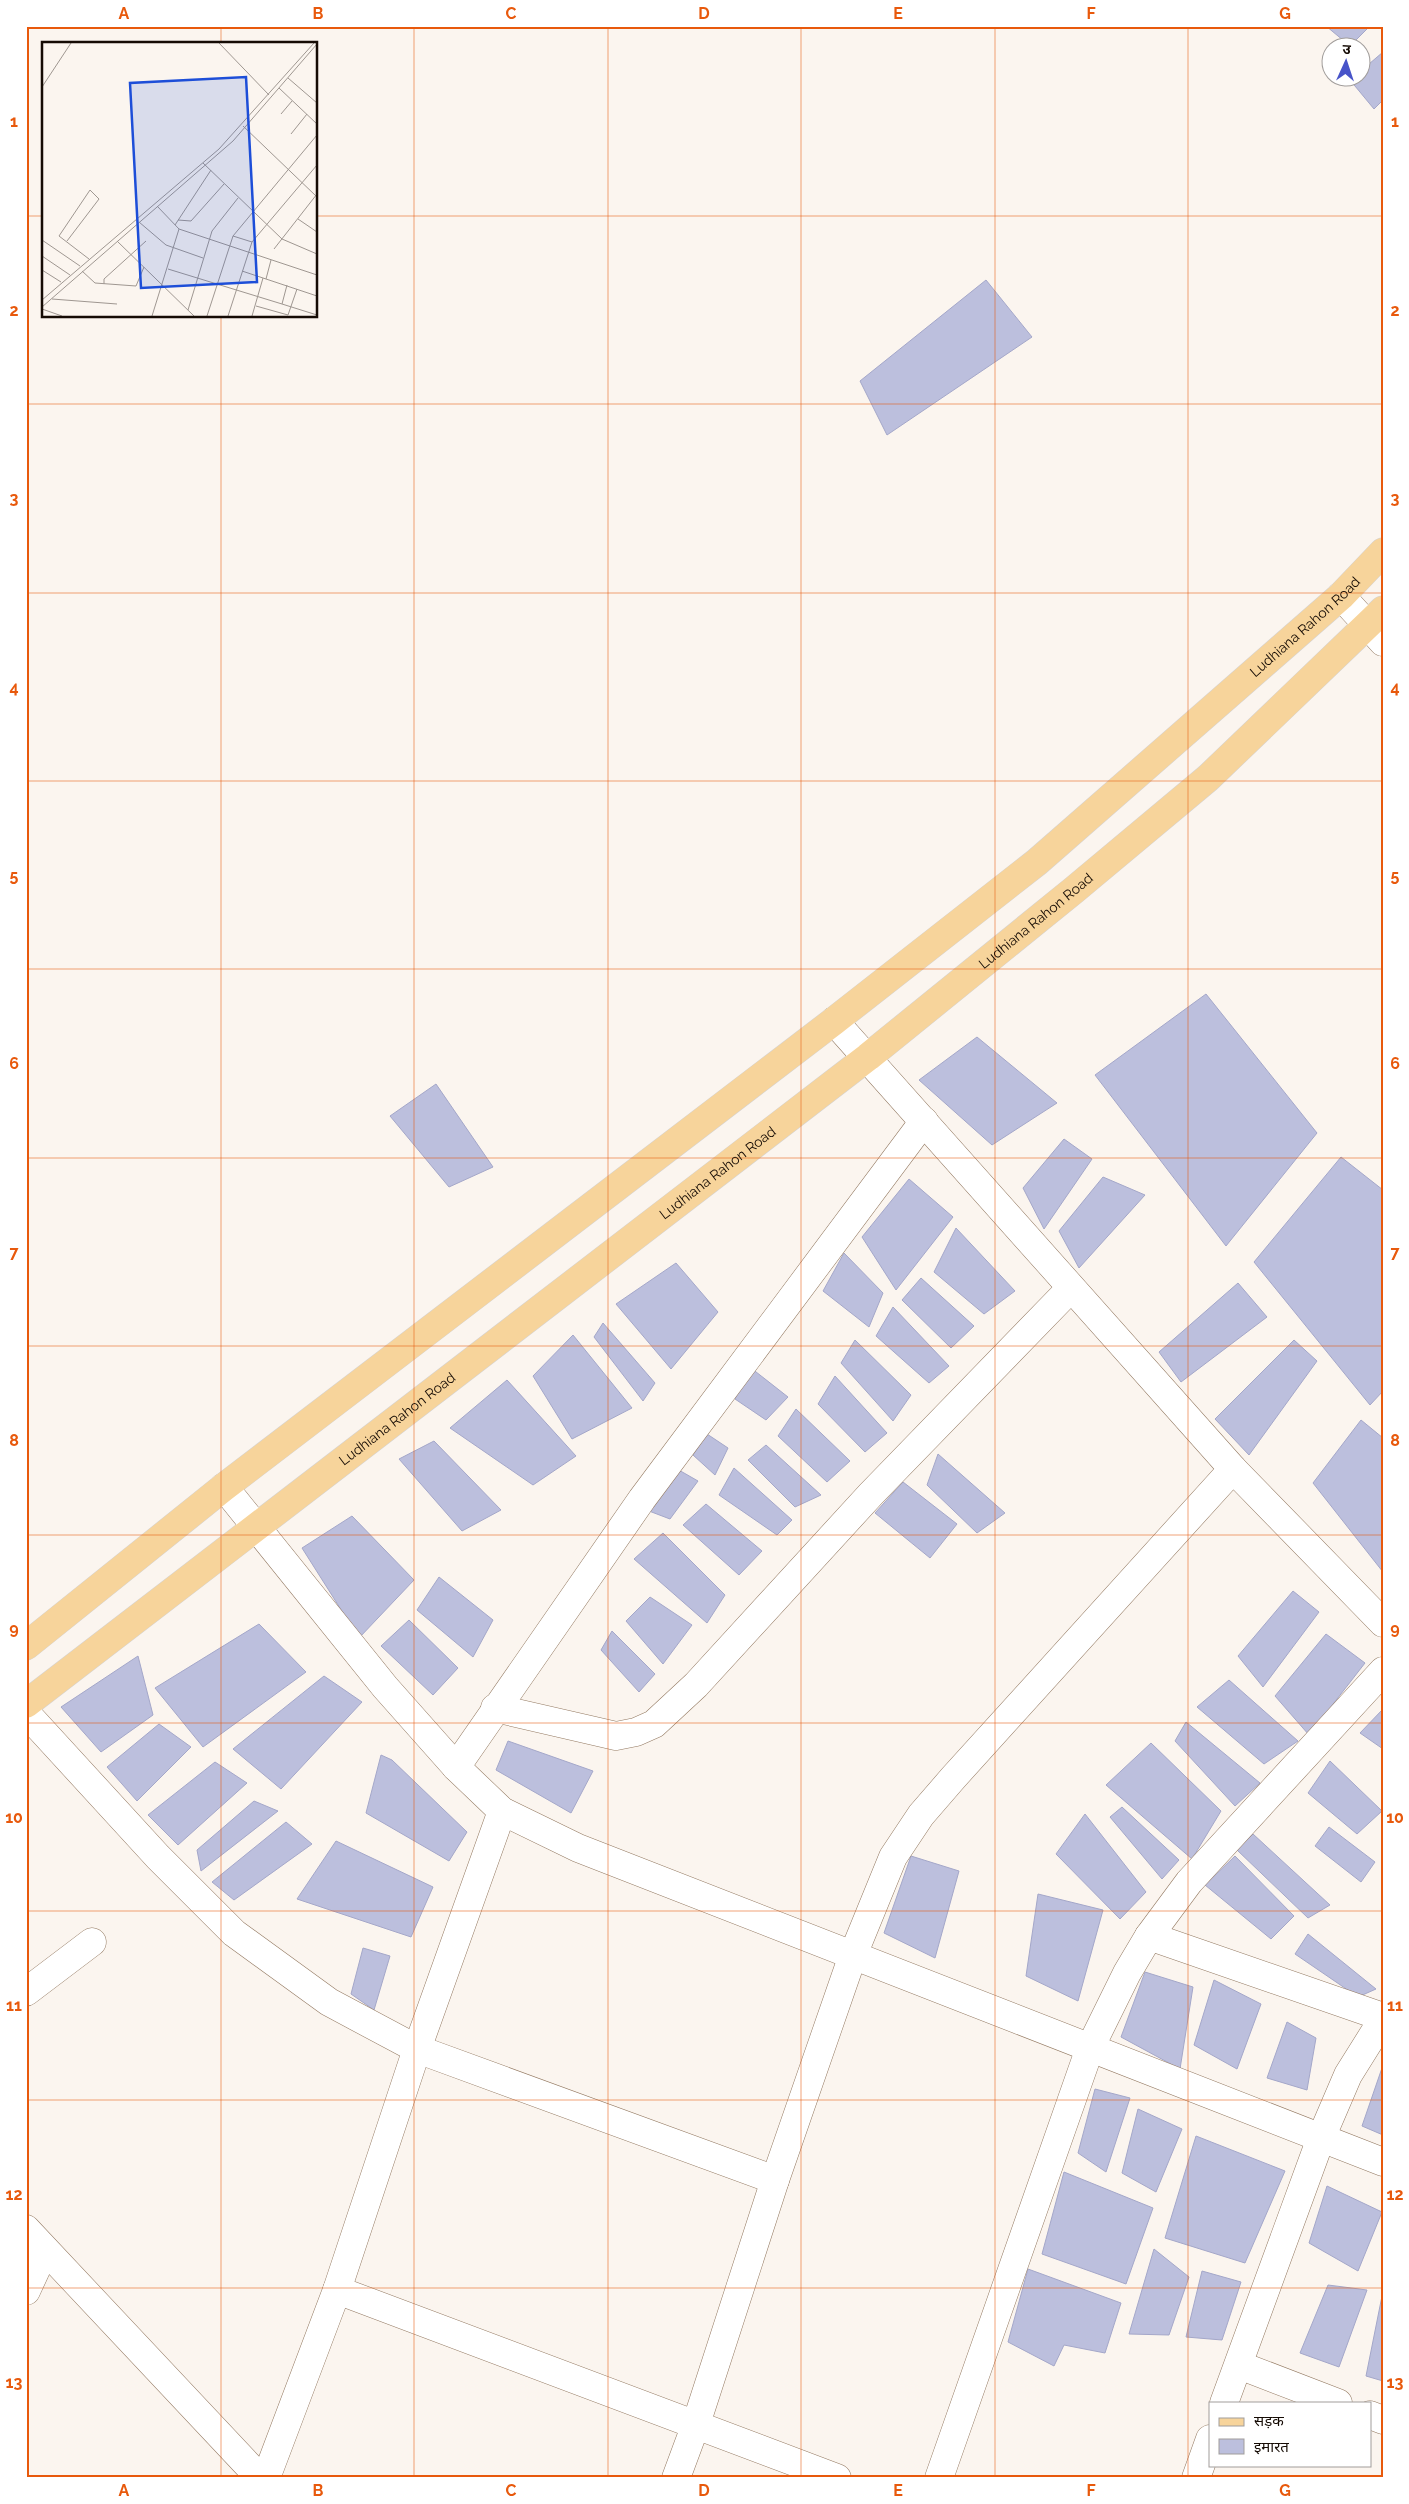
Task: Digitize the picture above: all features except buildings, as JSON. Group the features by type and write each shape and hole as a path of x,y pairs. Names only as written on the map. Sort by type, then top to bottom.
{"main road":[{"name":"Ludhiana Rahon Road","path":"26,1646 224,1487 834,1022 1037,862 1341,596 1383,552"},
{"name":"Ludhiana Rahon Road","path":"26,1704 868,1058 1208,778 1378,626"}],"street":[{"path":"1341,596 1378,626"},
{"path":"834,1022 1233,1469 1383,1623"},
{"path":"456,1767 495,1708 642,1499 924,1121"},
{"path":"495,1708 616,1736 636,1732 654,1724 696,1685 871,1494 1071,1288"},
{"path":"676,2478 696,2424 774,2180 853,1955 893,1857 921,1815 1233,1469"},
{"path":"224,1487 385,1687 456,1767 502,1810 578,1848 1383,2162"},
{"path":"939,2478 1090,2048 1126,1973 1149,1936 1189,1882 1383,1670"},
{"path":"26,1713 158,1857 234,1933 328,2002 417,2049 774,2180"},
{"path":"266,2478 336,2290 417,2049 502,1810"},
{"path":"1149,1936 1383,2018 1348,2075 1320,2138 1224,2402"},
{"path":"26,1992 92,1942"},
{"path":"26,2229 260,2478"},
{"path":"26,2291 45,2250"},
{"path":"336,2290 837,2478"},
{"path":"1239,2365 1335,2402"},
{"path":"1196,2478 1209,2442"}]}
